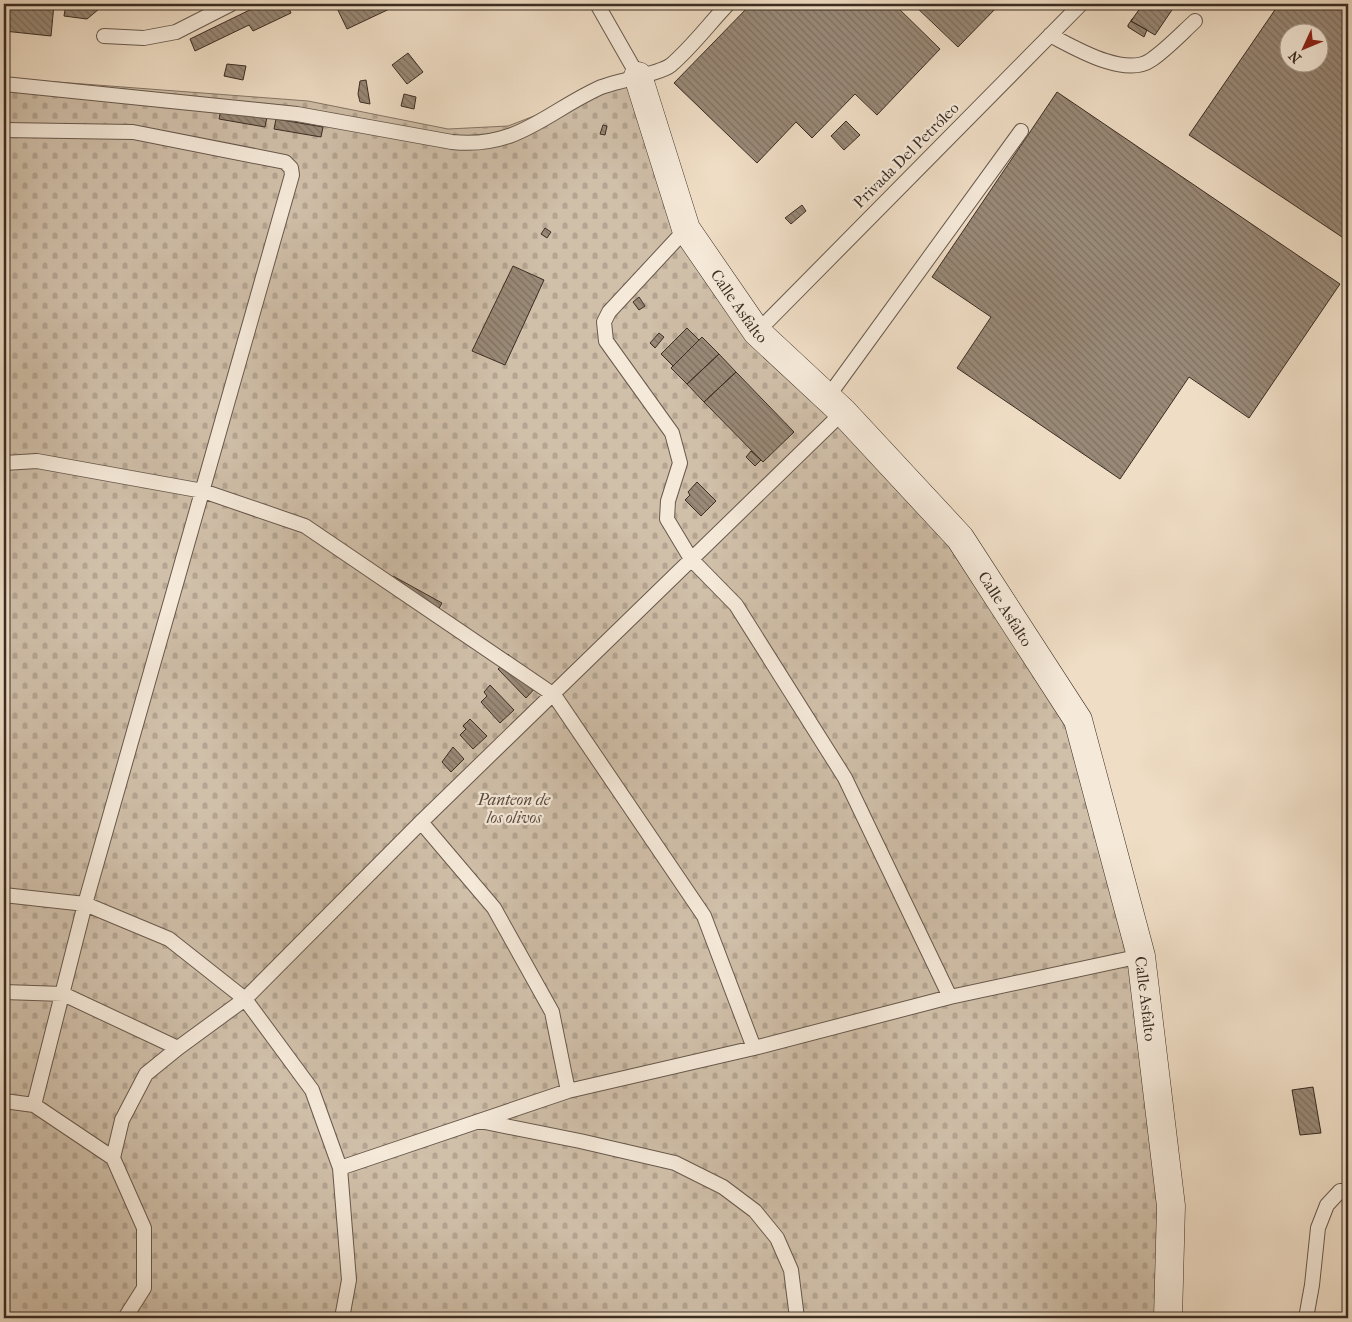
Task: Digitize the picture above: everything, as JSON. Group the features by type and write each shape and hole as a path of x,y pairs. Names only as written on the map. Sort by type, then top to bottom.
{"street":[{"name":"Calle Asfalto","path":"638,76 686,229 756,332 835,405 960,538 1078,720 1141,956 1171,1206 1168,1318"}],"lane":[{"path":"104,36 144,38 176,32 231,4"},
{"name":"Calle Asfalto","path":"597,4 638,76"},
{"path":"4,84 296,114 473,144 489,143 524,131 599,88 669,66 728,4"},
{"name":"Privada Del Petróleo","path":"756,332 1081,4"},
{"path":"1050,35 1083,53 1125,67 1150,61 1196,21"},
{"path":"4,130 134,132 285,162 291,168 292,176 85,904 34,1105"},
{"path":"112,1158 122,1120 146,1074 178,1048 246,999 421,822 554,695 691,559 835,405 1021,131"},
{"path":"686,229 609,312 604,322 606,341 672,433 680,463 668,501 667,519 691,559 736,605 845,778 950,997"},
{"path":"4,462 37,461 203,491 305,526 554,695 704,916 754,1048"},
{"path":"421,822 494,908 552,1012 568,1091"},
{"path":"4,895 85,904 170,939 246,999 312,1090 340,1168 349,1280 342,1318"},
{"path":"340,1168 568,1091 754,1048 950,997 1141,956"},
{"path":"4,992 62,994 178,1048"},
{"path":"4,1100 34,1105 112,1158 144,1228 144,1288 125,1318"},
{"path":"479,1121 676,1163 724,1187 755,1211 777,1238 791,1270 797,1318"},
{"path":"1306,1318 1312,1285 1318,1228 1327,1205 1340,1191 1348,1191"}],"green space":[{"name":"Panteon de los olivos","path":"638,76 686,229 757,332 960,538 1078,720 1141,956 1168,1318 4,1318 4,78 308,101 448,129 508,126"}],"building":[{"path":"4,4 54,4 51,36 4,31"},
{"path":"66,4 105,4 87,19 64,16"},
{"path":"262,4 287,4 291,13 253,31 249,25 195,51 190,39"},
{"path":"335,4 400,4 347,29"},
{"path":"751,4 894,4 940,49 877,115 855,94 812,138 796,122 757,163 674,83"},
{"path":"913,4 1000,4 958,47"},
{"path":"1143,4 1176,4 1155,35 1131,21"},
{"path":"1279,4 1348,4 1348,241 1189,135"},
{"path":"1133,18 1131,21 1147,30 1144,37 1128,27 1128,25"},
{"path":"408,53 423,72 407,84 392,65"},
{"path":"227,64 246,66 243,80 224,76"},
{"path":"366,80 370,104 360,102 358,94 360,81"},
{"path":"1057,92 1340,284 1249,418 1189,377 1120,479 957,368 991,317 932,277"},
{"path":"404,94 416,97 414,109 401,106"},
{"path":"221,109 267,117 265,127 219,119"},
{"path":"276,119 323,127 321,137 274,129"},
{"path":"846,121 860,135 844,150 831,136"},
{"path":"603,125 607,126 605,135 600,134"},
{"path":"802,205 806,211 791,224 785,218"},
{"path":"545,228 551,232 547,238 541,234"},
{"path":"513,266 544,280 505,365 472,351"},
{"path":"639,297 645,306 639,310 633,302"},
{"path":"687,328 699,340 673,366 661,354"},
{"path":"659,333 664,337 655,348 650,343"},
{"path":"702,337 719,354 687,384 671,368"},
{"path":"719,354 736,372 704,402 687,384"},
{"path":"736,372 794,432 763,462 704,402"},
{"path":"751,451 761,460 755,466 746,457"},
{"path":"697,482 716,501 701,516 685,500 690,495 688,492"},
{"path":"393,576 442,603 437,612 389,583"},
{"path":"508,654 538,685 526,698 498,669 504,663 502,660"},
{"path":"490,685 514,710 500,723 481,702 487,696 484,692"},
{"path":"470,719 487,736 473,749 460,735 466,729 463,726"},
{"path":"453,747 464,759 451,772 442,762"},
{"path":"1313,1087 1321,1133 1300,1135 1292,1090"}]}
